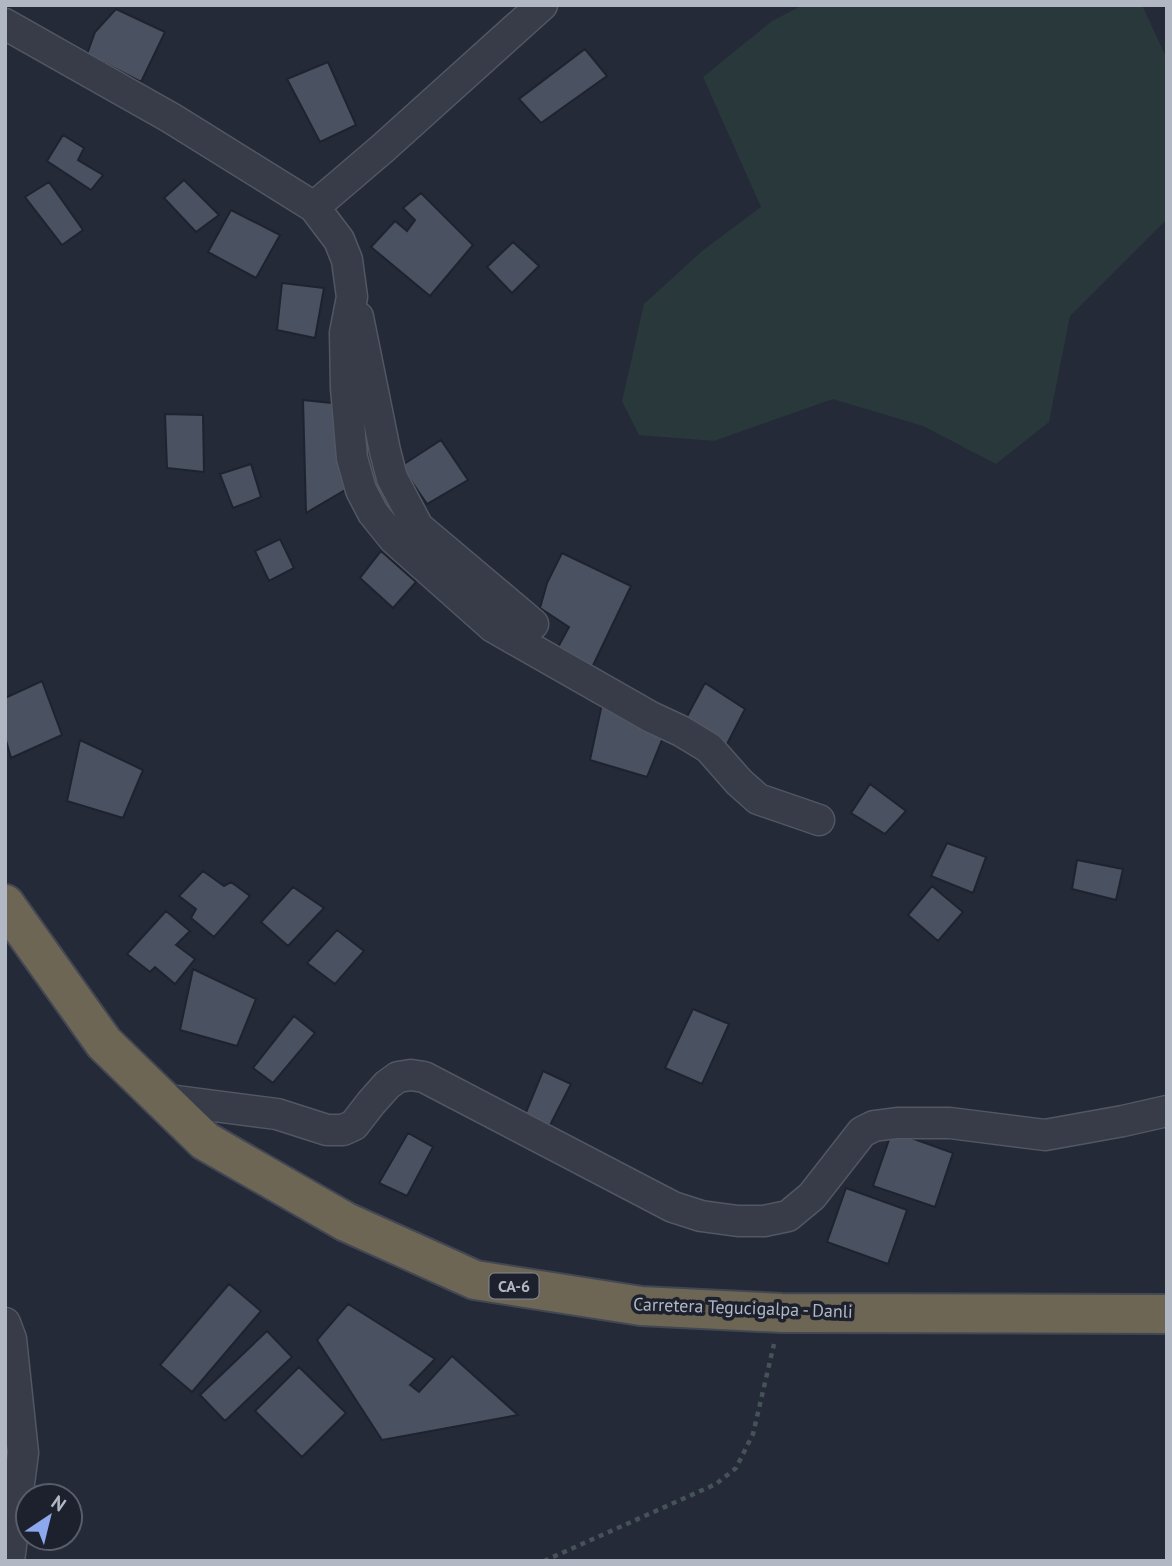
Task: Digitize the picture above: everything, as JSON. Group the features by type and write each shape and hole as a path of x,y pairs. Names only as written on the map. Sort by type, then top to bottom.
{"highway":[{"name":"Carretera Tegucigalpa - Danli","path":"5,904 104,1043 205,1141 346,1222 475,1280 641,1306 782,1312 1167,1314"}],"street":[{"path":"314,207 542,5"},
{"path":"5,24 171,118 314,207 339,240 347,260 352,297 385,452 392,478 405,505 418,527 533,624"},
{"path":"352,297 345,333 352,458 361,489 373,513 394,539 493,627 709,748 758,799 819,820"},
{"path":"161,1099 277,1114 327,1130 343,1130 354,1125 387,1085 398,1077 424,1077 673,1207 701,1216 738,1221 764,1221 788,1216 812,1196 862,1132 874,1126 950,1123 1045,1135 1167,1111"},
{"path":"5,1323 11,1339 23,1453 9,1561"}],"path":[{"path":"544,1561 716,1484 736,1468 753,1434 782,1312"}],"shaded area":[{"path":"803,5 1142,5 1167,59 1166,220 1070,316 1049,422 996,464 923,426 833,399 714,441 639,435 622,401 644,304 702,251 761,207 703,77 772,21"}],"building":[{"path":"116,9 165,32 141,82 87,54 95,32"},
{"path":"585,49 607,76 541,123 519,99"},
{"path":"328,62 356,125 320,142 287,79"},
{"path":"63,135 84,148 78,160 103,175 91,190 47,161"},
{"path":"184,180 219,215 196,232 164,198"},
{"path":"49,182 83,230 62,245 25,197"},
{"path":"421,193 473,245 430,296 371,247 395,221 407,231 415,220 403,208"},
{"path":"231,210 280,235 256,278 208,252"},
{"path":"513,242 539,266 512,293 487,267"},
{"path":"282,283 324,288 315,338 277,330"},
{"path":"303,400 341,404 345,490 306,513"},
{"path":"165,414 203,415 204,472 167,468"},
{"path":"441,440 468,480 427,504 401,466"},
{"path":"251,464 261,497 233,508 220,474"},
{"path":"280,539 294,568 269,581 255,551"},
{"path":"381,551 416,582 393,608 360,578"},
{"path":"562,553 631,586 587,678 552,658 569,627 540,608 547,583"},
{"path":"42,681 62,735 11,758 5,737 5,698"},
{"path":"705,683 745,709 726,746 684,722"},
{"path":"603,699 666,730 647,777 590,760"},
{"path":"80,740 143,770 123,818 67,801"},
{"path":"870,784 906,811 885,834 851,813"},
{"path":"947,843 986,857 973,893 931,876"},
{"path":"1077,860 1123,869 1116,900 1072,889"},
{"path":"203,871 224,886 231,882 250,896 214,937 191,918 196,909 179,896"},
{"path":"932,886 963,912 938,941 908,915"},
{"path":"293,887 324,908 288,946 261,922"},
{"path":"166,911 190,931 176,945 195,959 175,984 155,967 150,972 127,954"},
{"path":"337,930 364,951 335,984 307,963"},
{"path":"193,969 256,999 237,1046 180,1030"},
{"path":"693,1009 729,1024 702,1084 665,1068"},
{"path":"294,1016 315,1033 273,1083 253,1068"},
{"path":"543,1071 571,1084 546,1133 522,1122"},
{"path":"892,1131 953,1153 935,1207 873,1186"},
{"path":"408,1133 433,1147 407,1196 379,1183"},
{"path":"846,1188 907,1210 888,1264 827,1242"},
{"path":"229,1284 261,1311 192,1392 160,1365"},
{"path":"348,1304 435,1359 410,1385 419,1392 452,1356 518,1415 382,1440 317,1340"},
{"path":"267,1331 292,1357 225,1421 200,1395"},
{"path":"299,1367 346,1413 302,1457 255,1411"}]}
